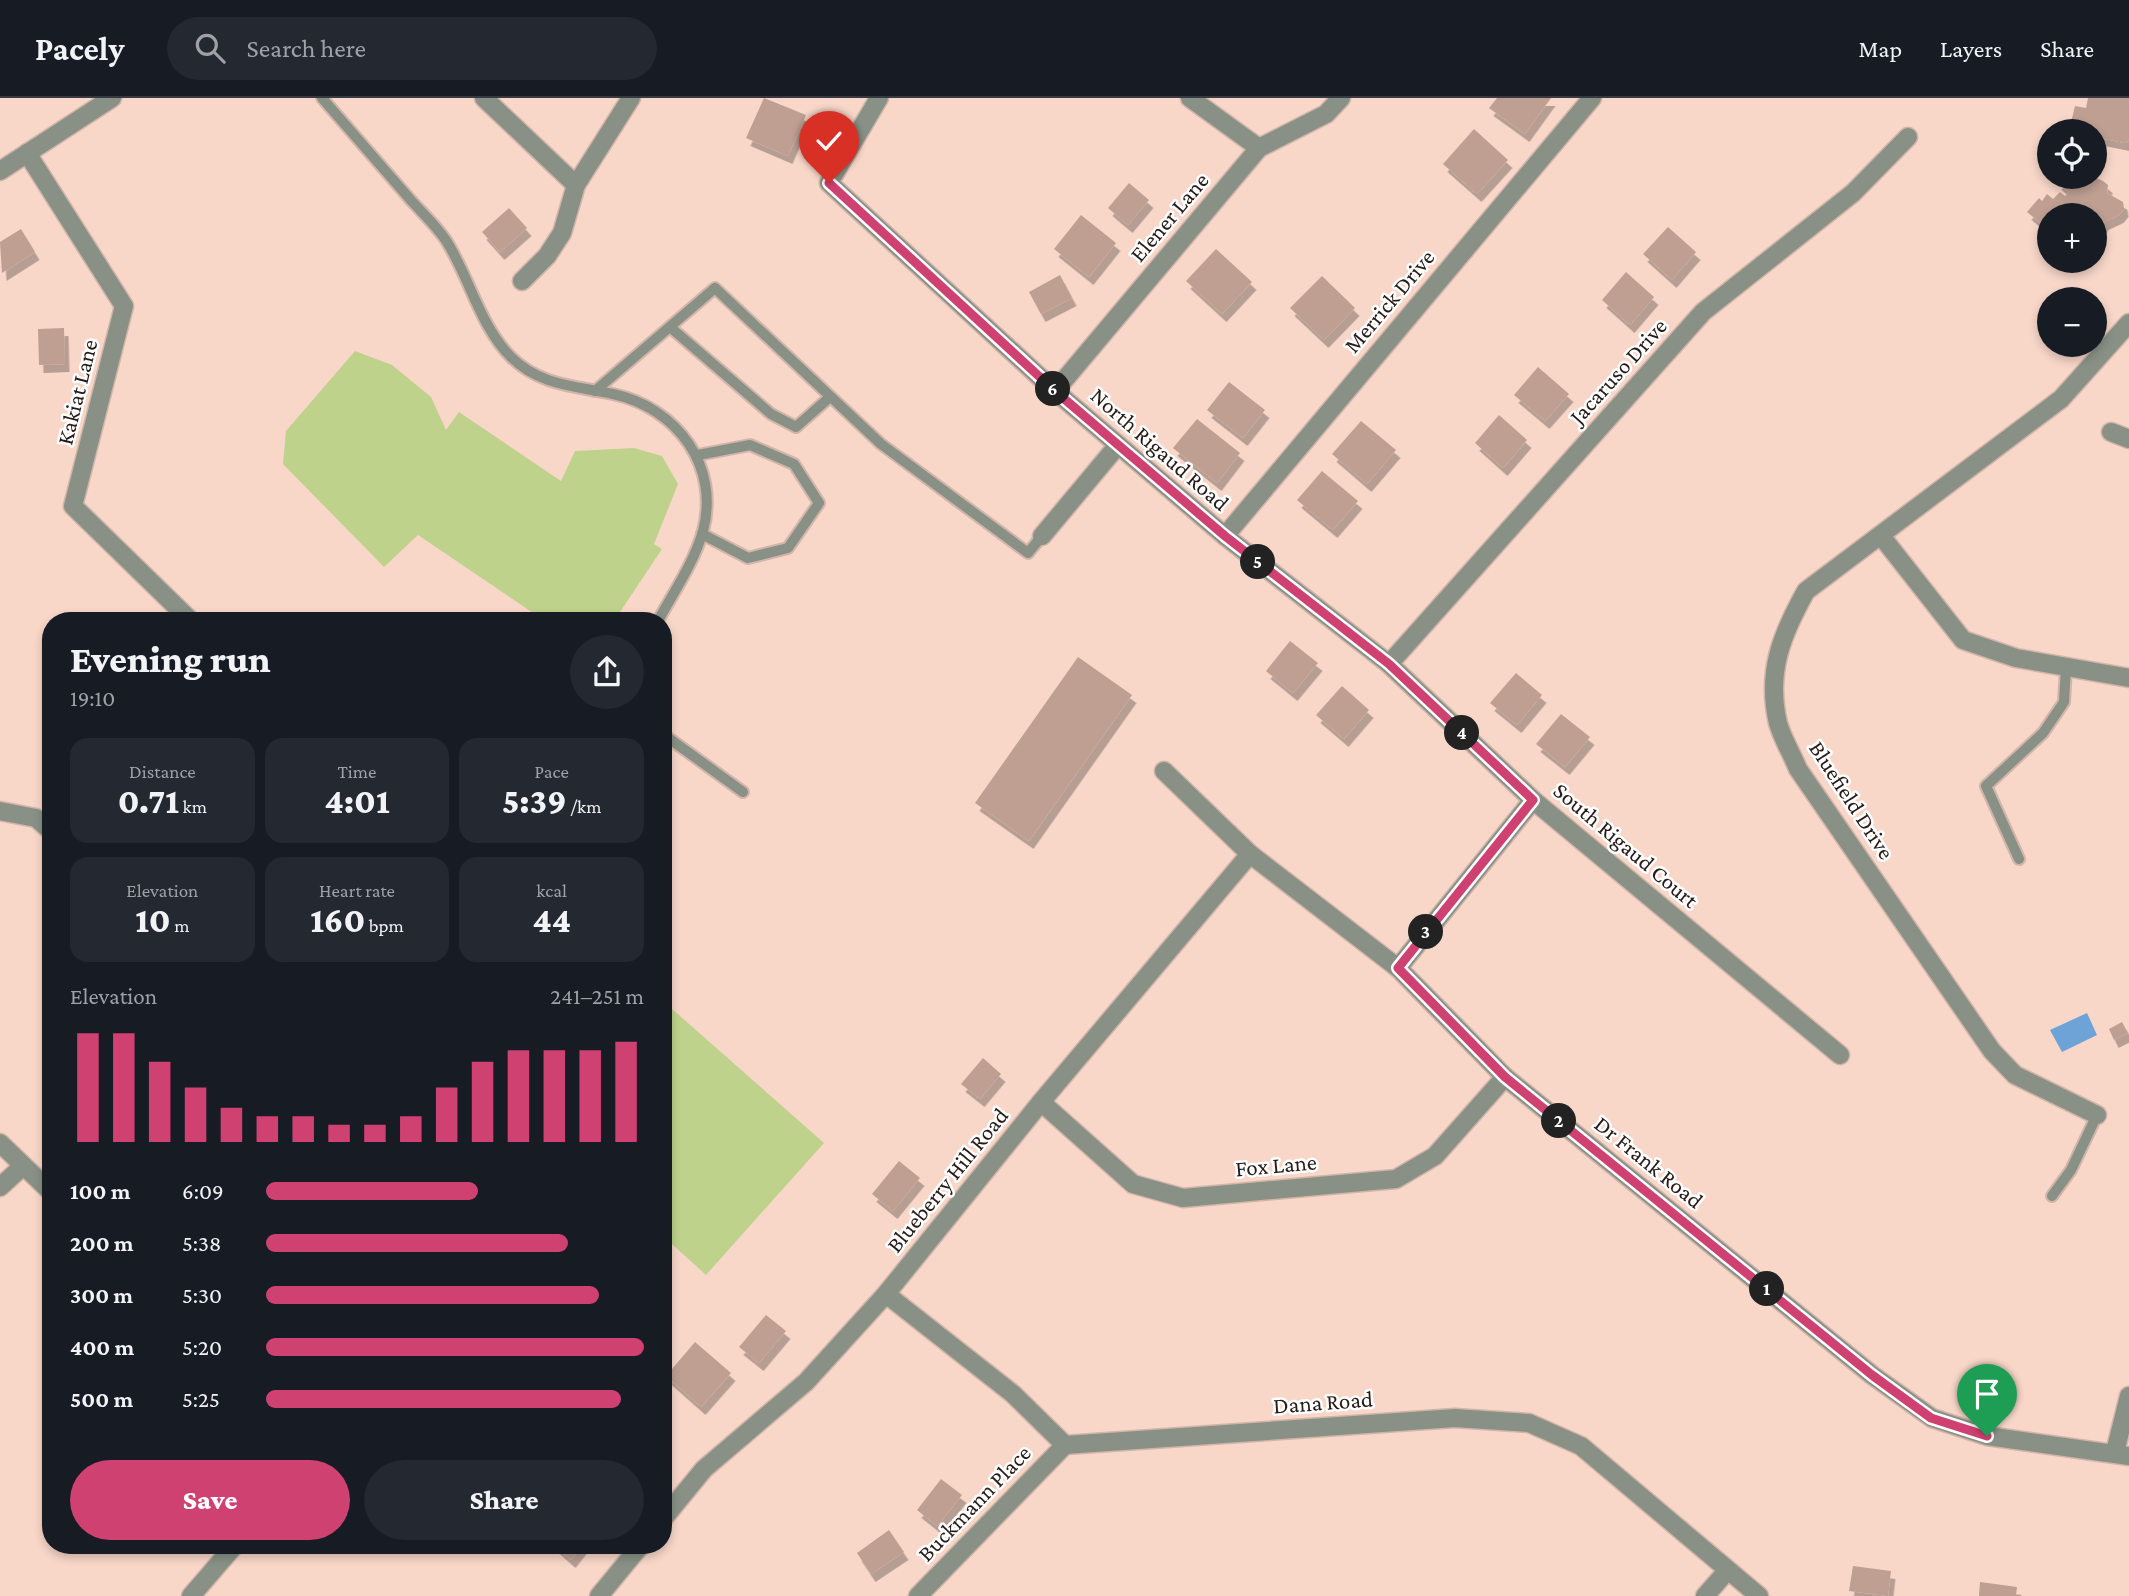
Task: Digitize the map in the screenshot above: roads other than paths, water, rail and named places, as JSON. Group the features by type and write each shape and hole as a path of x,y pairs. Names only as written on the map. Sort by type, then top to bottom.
{"street":[{"path":"0,172 112,98"},
{"path":"484,98 576,185"},
{"path":"522,281 547,256 562,233 576,185 631,98"},
{"name":"North Rigaud Road","path":"879,98 829,183 1055,391 1225,536 1389,664"},
{"path":"1190,98 1259,148"},
{"name":"Elener Lane","path":"1055,391 1259,148 1325,114 1341,98"},
{"name":"Merrick Drive","path":"1225,536 1591,98"},
{"name":"Jacaruso Drive","path":"1389,664 1703,312 1853,193 1908,137"},
{"name":"Kakiat Lane","path":"27,153 124,306 73,506 182,612"},
{"name":"Bluefield Drive","path":"2097,1115 2015,1075 1992,1051 1798,769 1778,723 1774,672 1783,631 1806,591 1882,537 2061,398 2129,323"},
{"path":"2111,432 2129,439"},
{"path":"1042,536 1118,445"},
{"path":"1882,537 1963,640 2016,658 2129,678"},
{"name":"South Rigaud Court","path":"1389,664 1533,800 1840,1055"},
{"name":"Dr Frank Road","path":"1164,771 1250,854 1398,968 1505,1077 1872,1375 1931,1418 1987,1436 2122,1454"},
{"path":"1398,968 1533,800"},
{"path":"0,811 36,818 42,823"},
{"name":"Blueberry Hill Road","path":"672,1507 704,1469 806,1382 886,1294 1041,1102 1250,854"},
{"name":"Fox Lane","path":"1041,1102 1133,1184 1183,1198 1396,1179 1435,1156 1505,1077"},
{"path":"0,1143 42,1184"},
{"path":"0,1188 23,1166"},
{"path":"886,1294 1013,1394 1065,1445"},
{"path":"2122,1454 2129,1396"},
{"name":"Dana Road","path":"1065,1445 1455,1418 1529,1423 1581,1446 1759,1596"},
{"name":"Buckmann Place","path":"918,1596 1065,1445"},
{"path":"191,1596 227,1554"},
{"path":"599,1596 634,1554"},
{"path":"1705,1596 1727,1571"}],"lane":[{"path":"323,98 446,241 498,343 531,373 559,386 616,394 650,408 673,424 698,455 707,509 702,534 663,612"},
{"path":"595,391 715,288 881,444 1028,554 1042,536"},
{"path":"670,327 771,414 796,427 830,397"},
{"path":"698,455 750,445 794,464 819,503 788,548 748,558 702,534"},
{"path":"2019,859 1986,786 2043,733 2064,702 2066,667"},
{"path":"672,741 743,792"},
{"path":"2052,1196 2071,1170 2097,1115"}],"water":[{"path":"2087,1013 2097,1035 2062,1052 2050,1030"}]}
